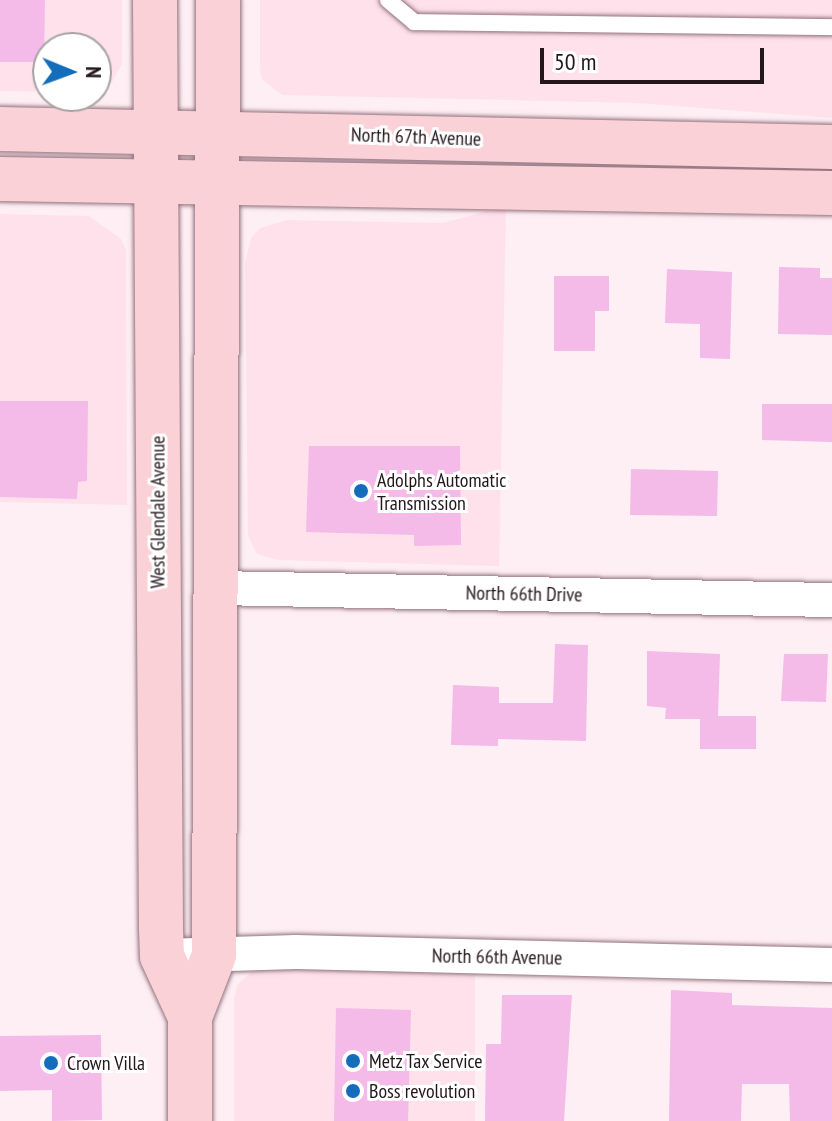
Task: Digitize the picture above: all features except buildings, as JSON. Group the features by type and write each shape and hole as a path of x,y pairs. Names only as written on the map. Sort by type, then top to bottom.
{"main road":[{"name":"West Glendale Avenue","path":"155,0 162,956 190,1017"},
{"name":"West Glendale Avenue","path":"190,1121 190,1017 214,955 218,0"},
{"name":"North 67th Avenue","path":"0,129 832,147"},
{"path":"0,179 832,193"}],"street":[{"name":"North 66th Drive","path":"216,588 832,600"},
{"name":"North 66th Avenue","path":"162,956 296,952 832,965"}],"lane":[{"path":"388,0 414,22 832,27"}],"shaded area":[{"path":"0,0 122,0 122,64 112,82 112,32 32,32 32,92 0,91"},
{"path":"260,0 832,0 832,118 638,103 282,95 262,79"},
{"path":"506,206 499,566 278,560 257,554 248,536 245,264 251,238 260,228 287,220 443,223"},
{"path":"0,214 89,216 121,239 126,250 127,505 0,502"},
{"path":"257,967 475,974 475,1121 234,1121 234,999 237,985"}],"place":[{"name":"Adolphs Automatic Transmission","path":"361,491"},
{"name":"Metz Tax Service","path":"353,1061"},
{"name":"Crown Villa","path":"51,1063"},
{"name":"Boss revolution","path":"353,1091"}]}
